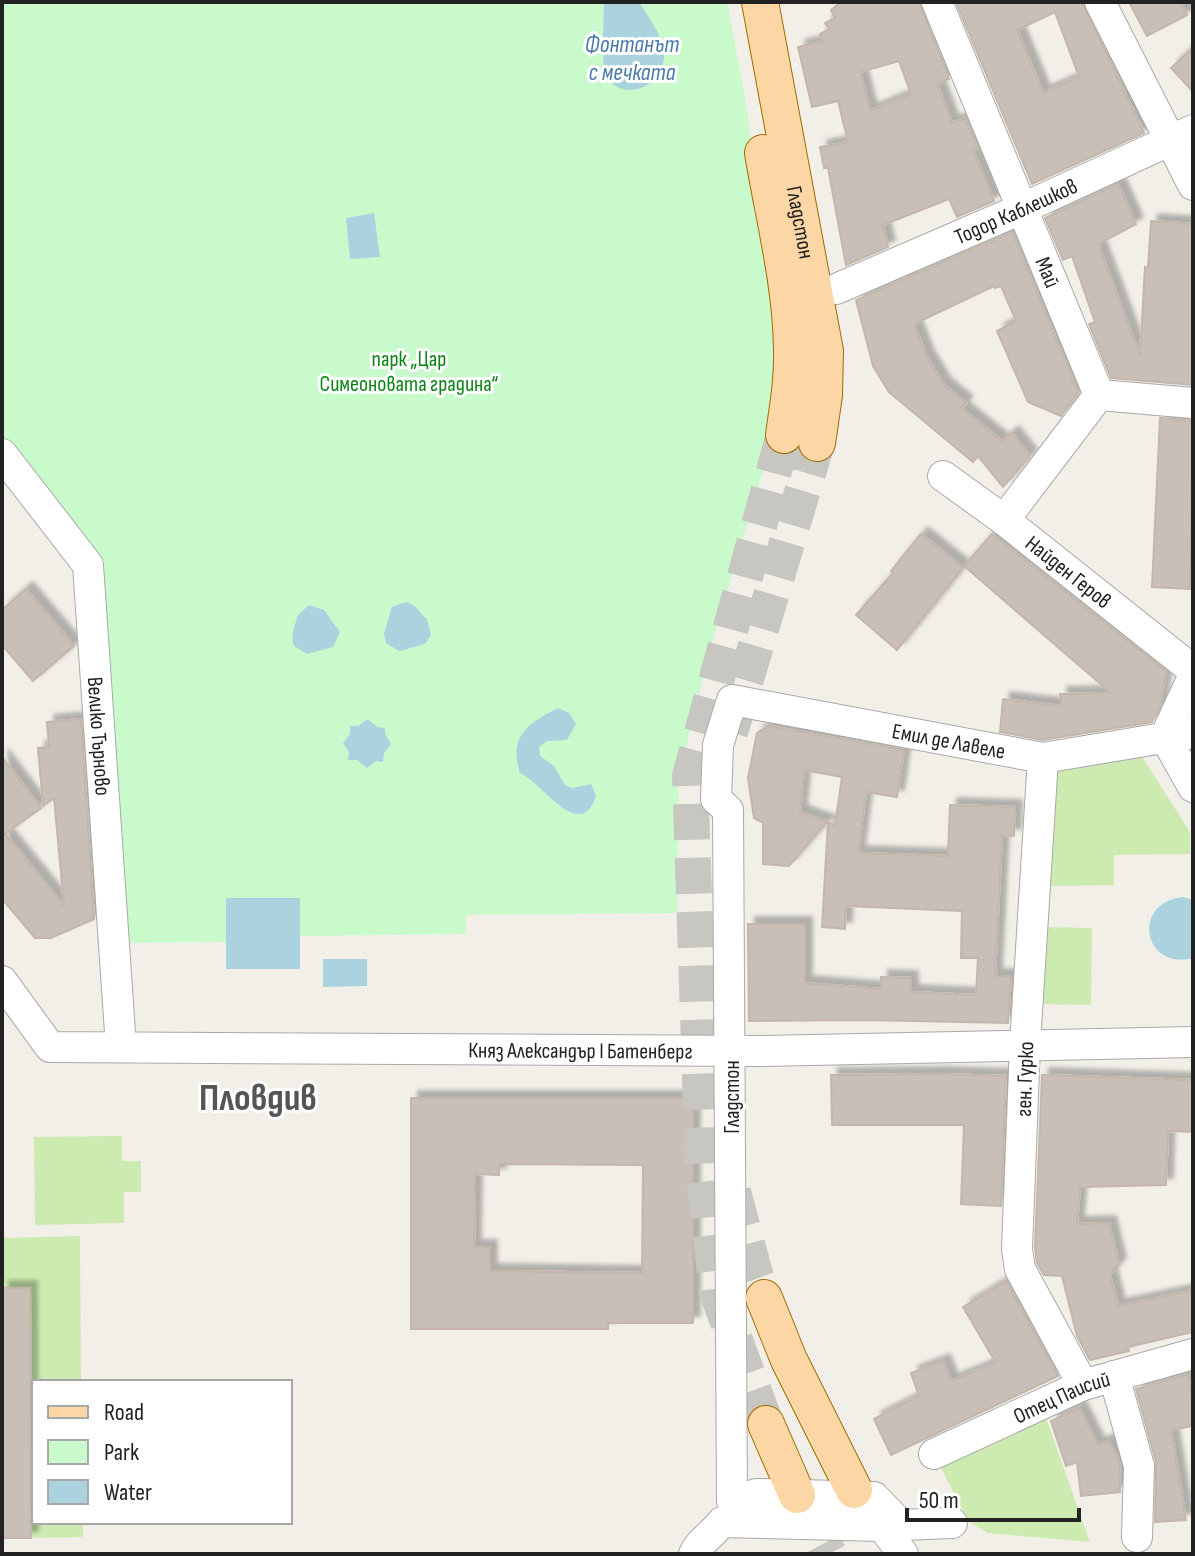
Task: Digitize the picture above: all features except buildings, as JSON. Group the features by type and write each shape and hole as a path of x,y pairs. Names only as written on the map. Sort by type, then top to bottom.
{"main road":[{"name":"Гладстон","path":"755,3 825,351 824,395 800,439"},
{"path":"764,1298 789,1360 854,1490"},
{"path":"766,1424 797,1495"}],"street":[{"name":"Май","path":"937,2 1099,395"},
{"path":"1100,2 1182,136 1193,185"},
{"name":"Тодор Каблешков","path":"836,289 1182,136"},
{"path":"1004,520 1099,395 1193,403"},
{"name":"Велико Търново","path":"2,454 88,565 121,1047"},
{"name":"Найден Геров","path":"943,476 1004,520 1193,670"},
{"path":"1193,677 1179,735 1193,787"},
{"name":"Емил де Лавеле","path":"732,700 1043,758 1179,735"},
{"name":"Гладстон","path":"732,700 718,745 716,799 728,810 732,1501 757,1494 874,1497 901,1525 952,1523"},
{"name":"ген. Гурко","path":"1043,758 1025,1044 1017,1249 1020,1269 1083,1385"},
{"name":"Княз Александър I Батенберг","path":"2,981 50,1047 731,1051 1193,1042"},
{"name":"Отец Паисий","path":"934,1454 1083,1385 1193,1354"},
{"path":"1114,1376 1139,1466 1137,1537"},
{"path":"694,1554 722,1522 882,1526 903,1554"}],"green space":[{"name":"парк „Цар Симеоновата градина“","path":"2,2 727,2 744,92 782,352 775,431 714,635 679,774 677,913 466,915 466,934 300,936 300,898 227,898 226,942 119,943 94,563 2,444"},
{"path":"1137,749 1190,832 1190,854 1114,855 1114,885 1049,886 1046,766"},
{"path":"1040,927 1092,928 1091,1005 1039,1004"},
{"path":"122,1136 122,1161 141,1161 141,1192 124,1192 124,1223 35,1225 34,1137"},
{"path":"80,1236 81,1380 32,1380 32,1524 83,1524 83,1537 31,1538 30,1288 2,1288 2,1238"},
{"path":"1041,1404 1090,1542 988,1533 968,1521 934,1454"}],"water":[{"name":"Фонтанът с мечката","path":"604,2 639,2 659,36 664,51 661,69 656,78 640,88 621,89 606,76"},
{"path":"374,213 380,257 350,259 346,218"},
{"path":"406,602 427,619 431,635 425,644 399,651 386,643 384,633 392,607"},
{"path":"309,605 324,610 340,632 333,647 307,654 294,646 293,630 298,615"},
{"path":"558,708 569,713 576,724 567,740 547,741 539,747 540,756 554,766 565,785 572,788 591,784 596,796 589,809 581,814 561,806 520,773 517,760 523,733 538,719"},
{"path":"368,719 377,727 385,728 391,744 384,753 383,762 376,761 367,768 357,760 348,760 349,752 343,743 350,734 350,726 358,726"},
{"path":"1183,897 1193,900 1193,958 1176,959 1163,955 1154,946 1150,922 1155,911 1166,902"},
{"path":"226,898 300,898 300,969 226,969"},
{"path":"323,959 367,959 367,986 323,987"}],"tunnel":[{"path":"766,1424 717,1292 703,1166 690,776 784,435"},
{"path":"730,732 817,443"},
{"path":"733,1192 764,1298"},
{"path":"798,1496 829,1554"}],"district":[{"name":"Пловдив","path":"258,1097"}]}
